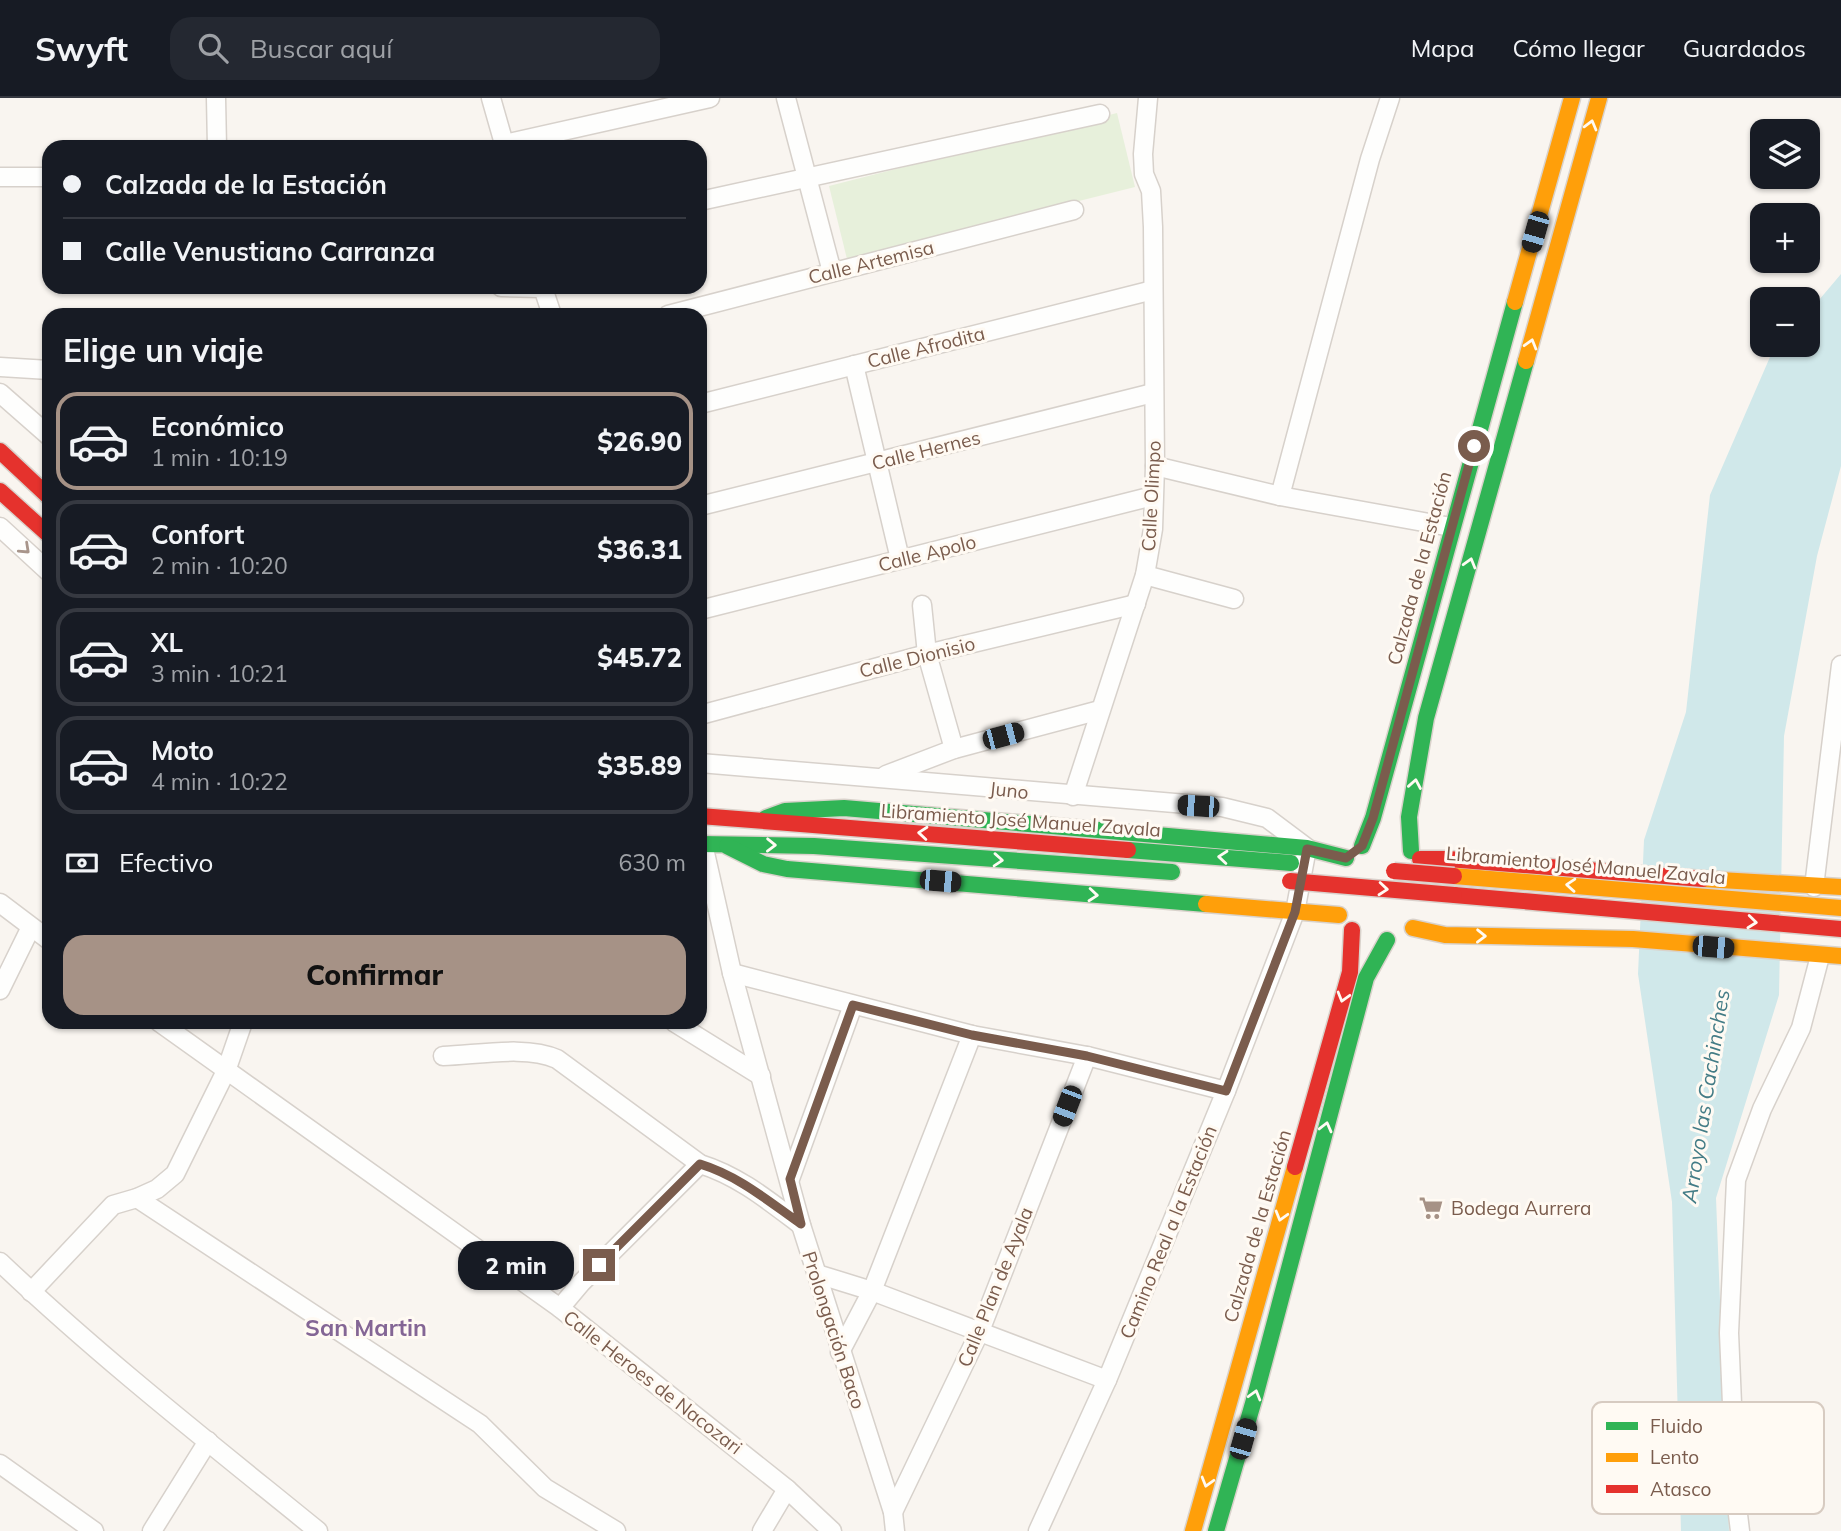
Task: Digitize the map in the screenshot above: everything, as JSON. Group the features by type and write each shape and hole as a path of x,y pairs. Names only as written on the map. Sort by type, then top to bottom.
{"main road":[{"name":"Calzada de la Estación","path":"1359,865 1368,844 1451,527 1572,98"},
{"path":"727,846 763,864 787,869 1339,915 1369,936 1401,936 1421,918 1431,887 1427,873 1410,852 1409,817 1426,718 1599,98"},
{"path":"0,452 42,491"},
{"path":"0,491 42,529"},
{"path":"761,819 785,811 844,808 1307,849 1359,865"},
{"name":"Libramiento José Manuel Zavala","path":"707,816 1291,863 1359,865 1454,876 1639,882 1799,905 1841,908"},
{"path":"707,844 814,846 1182,873"},
{"path":"1410,852 1639,882 1841,887"},
{"path":"1339,915 1334,901 1334,885 1338,871 1359,865"},
{"path":"1284,880 1841,929"},
{"path":"1421,918 1445,935 1633,939 1841,956"},
{"name":"Calzada de la Estación","path":"1193,1531 1350,972 1369,936"},
{"name":"Calzada de la Estación","path":"1216,1531 1256,1393 1366,978 1369,936"}],"street":[{"path":"216,98 217,140"},
{"path":"491,98 504,140"},
{"path":"527,140 710,98"},
{"path":"786,98 832,272"},
{"name":"Calle Olimpo","path":"1073,796 1145,575 1153,529 1153,227 1151,191 1144,174 1143,154 1148,98"},
{"path":"1280,496 1370,159 1391,98"},
{"path":"707,200 1100,114"},
{"path":"0,177 42,177"},
{"name":"Calle Artemisa","path":"695,308 1074,210"},
{"name":"Calle Afrodita","path":"707,402 1153,290"},
{"path":"854,365 900,559"},
{"path":"0,367 42,370"},
{"path":"0,393 42,430"},
{"name":"Calle Hernes","path":"707,504 1153,393"},
{"path":"1155,466 1280,496 1451,527"},
{"name":"Calle Apolo","path":"707,608 1153,496"},
{"path":"0,527 42,566"},
{"path":"1145,575 1234,599"},
{"name":"Calle Dionisio","path":"707,713 927,654 1136,604"},
{"path":"922,605 927,654 954,749"},
{"path":"1806,886 1841,665"},
{"path":"881,777 954,749 1100,710"},
{"name":"Juno","path":"707,764 1222,807 1267,818 1307,849"},
{"name":"Camino Real a la Estación","path":"1038,1531 1107,1380 1226,1091 1295,912 1307,849"},
{"name":"Prolongación Baco","path":"707,869 732,973 801,1224 893,1512 895,1531"},
{"path":"0,903 42,935"},
{"path":"0,990 31,927"},
{"path":"1732,1402 1729,1333 1736,1180 1762,1109 1801,1028 1820,956"},
{"path":"732,973 972,1035 1087,1056 1226,1091"},
{"path":"790,1179 853,1005"},
{"name":"Calle Heroes de Nacozari","path":"169,1029 560,1308 788,1489 832,1531"},
{"path":"31,1292 113,1205 157,1189 175,1174 226,1071 241,1029"},
{"path":"685,1029 761,1076"},
{"path":"840,1352 872,1291 972,1035"},
{"path":"443,1056 543,1053 557,1059 700,1164 722,1171 746,1184 801,1224"},
{"name":"Calle Plan de Ayala","path":"893,1512 980,1331 1087,1056"},
{"path":"560,1308 581,1283 700,1164"},
{"path":"137,1198 480,1424 545,1488 617,1531"},
{"path":"0,1262 31,1292 318,1531"},
{"path":"817,1274 872,1291 1107,1380"},
{"path":"152,1531 208,1441"},
{"path":"0,1464 94,1531"},
{"path":"762,1531 788,1489"}],"green space":[{"path":"1117,113 1135,187 847,259 829,186"}],"water":[{"name":"Arroyo las Cachinches","path":"1841,274 1841,466 1817,556 1784,736 1779,995 1716,1198 1724,1402 1677,1402 1672,1202 1638,974 1644,840 1686,712 1710,495 1770,357 1820,357 1820,299"},
{"path":"1681,1514 1728,1514 1729,1531 1681,1531"}],"traffic: fast":[{"path":"1362,846 1373,818 1515,302"},
{"path":"1411,851 1409,817 1426,718 1526,361"},
{"path":"766,818 785,811 844,808 1307,848 1346,858"},
{"path":"707,844 814,846 1172,872"},
{"path":"727,846 763,864 787,869 1206,904"},
{"path":"1128,850 1291,863"},
{"path":"1216,1531 1256,1393 1366,978 1387,940"}],"traffic: slow":[{"path":"1515,302 1572,98"},
{"path":"1526,361 1599,98"},
{"path":"1454,876 1841,908"},
{"path":"1703,879 1841,887"},
{"path":"1206,904 1339,915"},
{"path":"1413,928 1445,935 1633,939 1841,956"},
{"path":"1193,1531 1295,1167"}],"traffic: jam":[{"path":"0,451 42,490"},
{"path":"0,491 42,529"},
{"path":"707,817 1128,850"},
{"path":"1420,859 1703,879"},
{"path":"1394,871 1454,876"},
{"path":"1290,881 1454,895"},
{"path":"1454,895 1841,929"},
{"path":"1295,1167 1350,972 1352,930"}],"place":[{"name":"Bodega Aurrera","path":"1431,1208"}],"district":[{"name":"San Martin","path":"366,1327"}],"route":[{"path":"599,1265 700,1164 722,1171 746,1184 801,1224 790,1179 853,1005 972,1035 1087,1056 1226,1091 1295,912 1307,849 1346,858 1362,846 1373,818 1474,446"}]}
